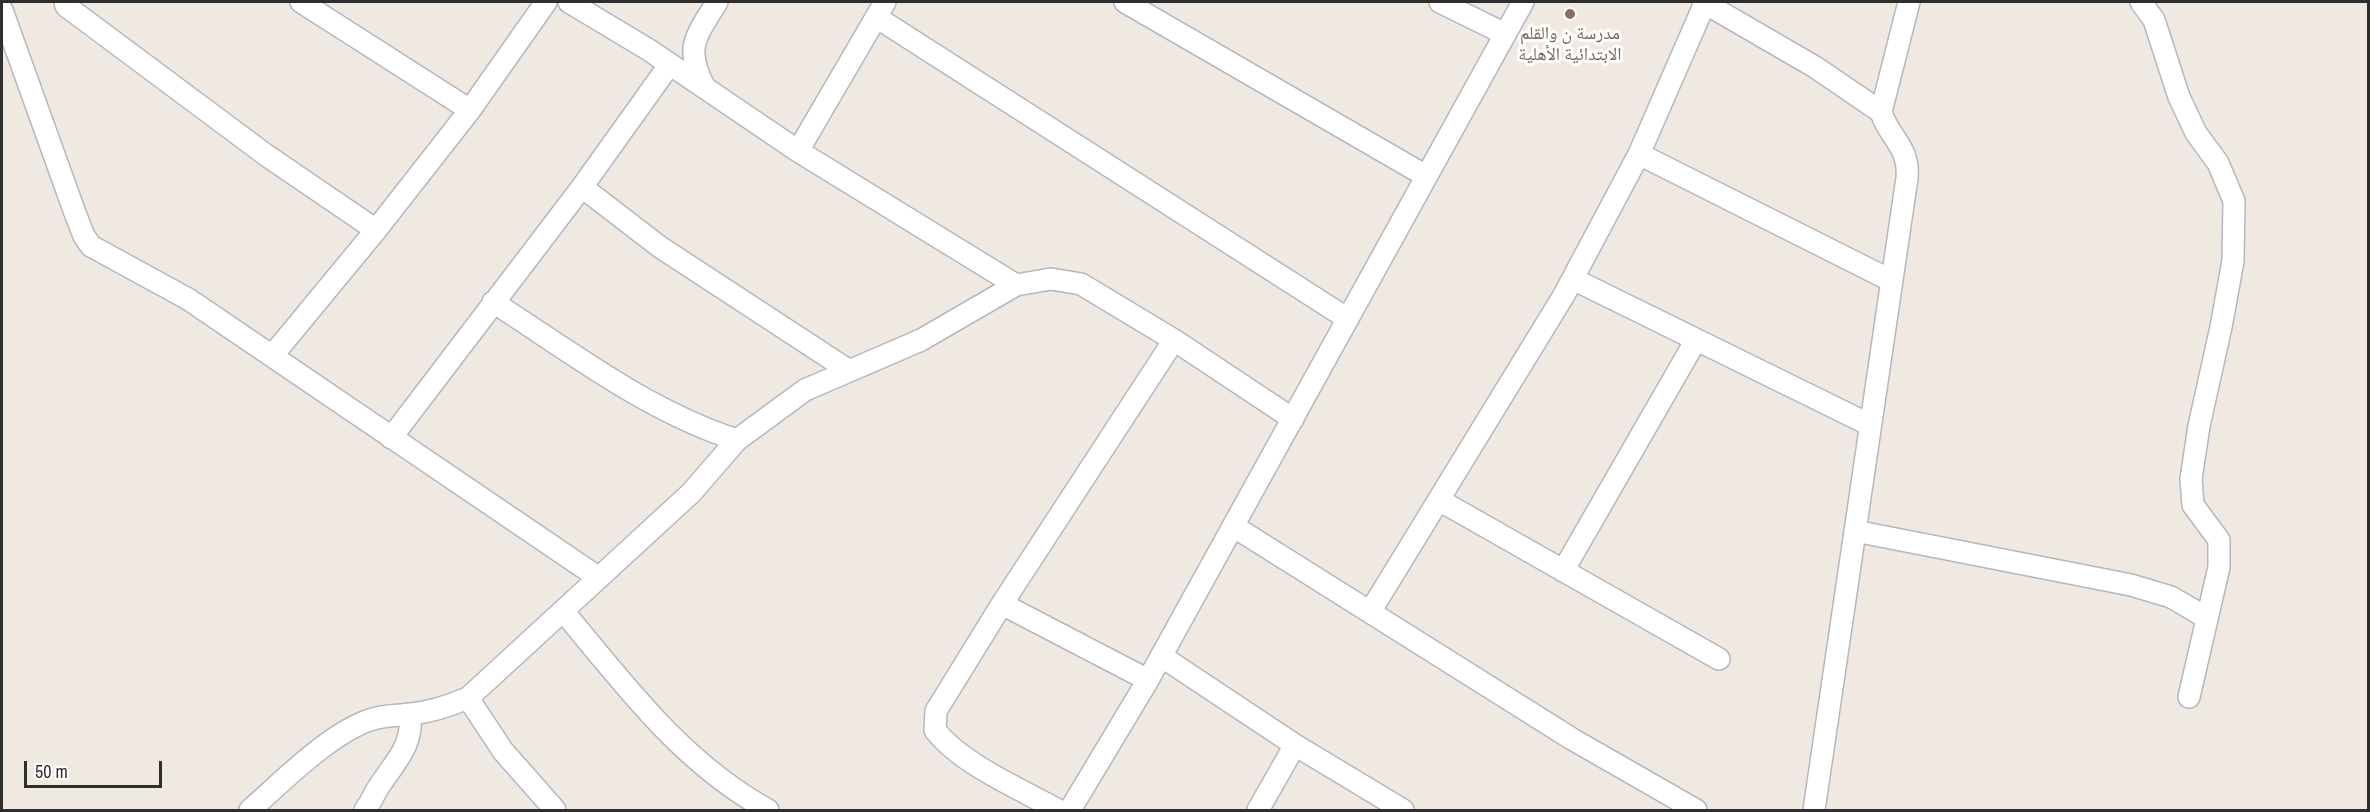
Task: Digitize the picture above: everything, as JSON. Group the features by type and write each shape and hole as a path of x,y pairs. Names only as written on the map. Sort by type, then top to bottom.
{"street":[{"path":"64,2 66,6 266,155 376,230"},
{"path":"301,2 470,110"},
{"path":"272,356 376,230 470,110 546,2"},
{"path":"569,2 670,64 798,151 1016,285"},
{"path":"705,88 694,64 694,45 700,28 717,2"},
{"path":"1125,2 1426,176"},
{"path":"1440,2 1505,34"},
{"path":"1070,810 1148,680 1523,2"},
{"path":"1370,612 1573,279 1639,154 1704,2 1815,67 1881,112"},
{"path":"1814,810 1892,281 1907,163 1902,148 1884,123 1881,112 1909,2"},
{"path":"2141,2 2154,20 2179,97 2192,124 2218,163 2234,201 2233,261 2199,426 2191,479 2193,505 2219,540 2219,567 2189,697"},
{"path":"798,151 881,9 1348,319"},
{"path":"2,10 87,241 100,252 188,299 599,578"},
{"path":"392,438 582,187 670,64"},
{"path":"1639,154 1892,281"},
{"path":"582,187 660,247 848,370"},
{"path":"249,810 341,732 368,720 385,716 410,715 448,706 468,698 691,493 737,440 805,390 921,340 1016,285 1051,279 1081,284 1174,340 1293,419"},
{"path":"1573,279 1870,425"},
{"path":"493,302 613,380 669,413 737,440"},
{"path":"1058,810 945,744 934,730 936,711 1002,604 1174,340"},
{"path":"1563,571 1696,340"},
{"path":"1439,500 1719,659"},
{"path":"1233,526 1572,739 1696,810"},
{"path":"1855,531 2131,585 2171,597 2207,618"},
{"path":"1002,604 1148,680"},
{"path":"563,611 675,742 727,784 768,810"},
{"path":"1161,656 1295,745 1403,810"},
{"path":"468,698 503,751 555,810"},
{"path":"365,810 381,783 403,754 409,738 410,715"},
{"path":"1258,810 1295,745"}],"place":[{"name":"مدرسة ن والقلم الابتدائية الأهلية","path":"1570,14"}]}
